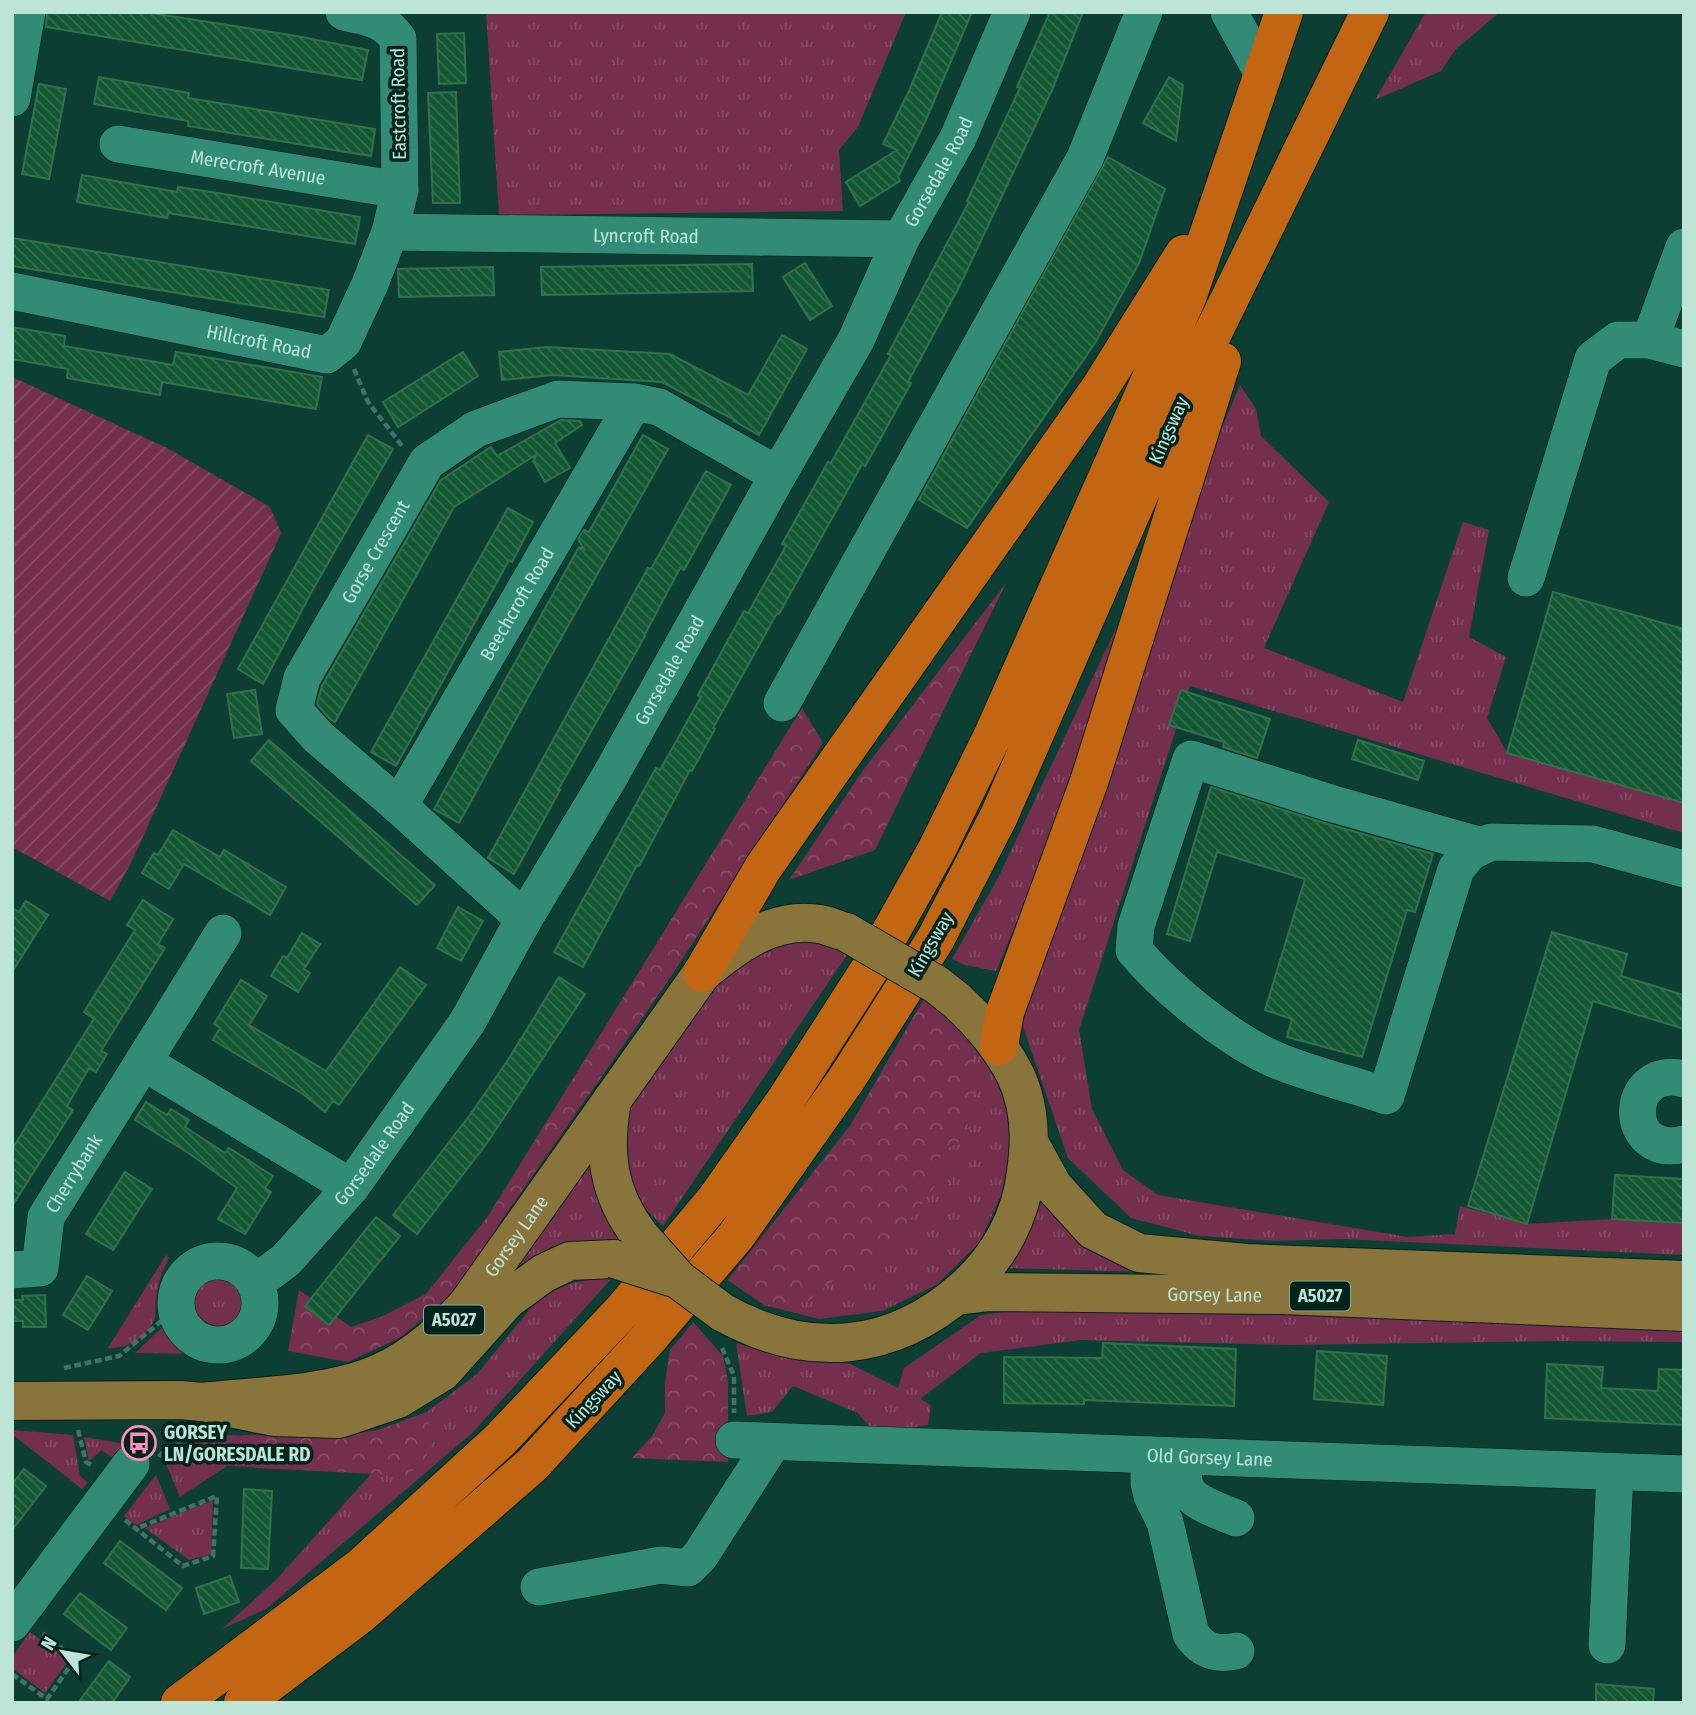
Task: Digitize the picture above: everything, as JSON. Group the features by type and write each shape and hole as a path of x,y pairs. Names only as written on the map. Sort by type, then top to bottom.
{"highway":[{"name":"Kingsway","path":"180,1703 361,1567 500,1440 641,1289 716,1199 785,1101 871,967 937,849 987,746 1188,295 1284,12"},
{"name":"Kingsway","path":"243,1703 362,1614 532,1465 648,1339 736,1236 846,1080 935,940 999,816 1185,390 1370,12"},
{"path":"702,973 770,858 1100,388 1224,187"},
{"path":"999,1046 1005,1012 1089,782 1192,451 1274,206"}],"main road":[{"name":"Gorsey Lane","path":"12,1401 201,1402 335,1386 368,1377 395,1365 448,1326 467,1305 702,973 734,946 762,932 791,924 819,924 846,932 937,985 956,1000 979,1021 999,1046 1016,1077 1027,1114 1030,1144 1025,1183 1016,1218 1001,1246 982,1272 932,1314 901,1331 866,1340 834,1343 796,1340 743,1324 721,1328 679,1280 627,1248 570,1261 544,1273 507,1300 442,1372 398,1399 339,1419 274,1417 201,1402"},
{"path":"613,1098 607,1130 609,1171 625,1216 627,1248"},
{"name":"Gorsey Lane","path":"1030,1144 1053,1186 1093,1230 1139,1253 1246,1263 1684,1280"},
{"name":"Gorsey Lane","path":"956,1296 990,1292 1282,1295 1684,1312"}],"street":[{"path":"12,98 27,12"},
{"name":"Eastcroft Road","path":"344,12 380,21 390,28 398,39 400,190"},
{"name":"Gorsedale Road","path":"255,1283 286,1260 351,1187 468,1021 856,340 901,239 958,138 1012,12"},
{"path":"782,703 1085,158 1144,12"},
{"path":"1229,12 1263,74"},
{"name":"Merecroft Avenue","path":"118,144 400,190"},
{"path":"343,342 390,232 400,190"},
{"name":"Lyncroft Road","path":"390,232 901,239"},
{"path":"1526,578 1593,359 1618,340 1667,344 1684,247"},
{"name":"Hillcroft Road","path":"12,291 327,355 343,342"},
{"name":"Gorse Crescent","path":"524,919 318,737 294,710 302,678 427,462 476,429 558,399 634,402 659,407 778,475"},
{"name":"Beechcroft Road","path":"399,806 634,402"},
{"path":"1482,846 1329,803 1191,759 1136,926 1134,950 1147,966 1195,1007 1244,1043 1278,1061 1387,1096 1456,869 1470,852 1491,842 1593,844 1684,869"},
{"name":"Cherrybank","path":"39,1268 46,1217 223,933"},
{"path":"143,1062 351,1187"},
{"path":"1684,1079 1664,1078 1654,1082 1639,1098 1636,1109 1643,1132 1651,1140 1662,1145 1684,1144"},
{"name":"Old Gorsey Lane","path":"734,1440 1684,1474"},
{"path":"539,1587 661,1565 688,1568 700,1556 773,1442"},
{"path":"1236,1518 1194,1499 1166,1456 1149,1483 1152,1496 1165,1522 1191,1634 1195,1641 1214,1652 1236,1651"},
{"path":"1607,1645 1615,1472"},
{"path":"16,1619 110,1479"}],"path":[{"path":"343,342 368,402 421,471"},
{"path":"721,1328 734,1377 734,1440"},
{"path":"110,1479 135,1529 183,1566 213,1556 217,1496 174,1511 135,1529"},
{"path":"12,1674 47,1699 75,1659 16,1619"}],"green space":[{"path":"486,12 906,12 858,127 839,150 843,211 499,215"},
{"path":"831,12 879,12 875,25"},
{"path":"1426,12 1500,12 1455,50 1441,71 1375,100"},
{"path":"12,377 167,448 270,507 281,533 131,863 110,901 12,847"},
{"path":"1240,385 1256,409 1261,436 1329,502 1264,648 1403,702 1463,522 1489,530 1469,637 1506,657 1487,718 1507,752 1684,803 1684,833 1190,686 1079,1030 1092,1109 1123,1170 1158,1195 1408,1237 1455,1234 1460,1206 1527,1224 1612,1219 1684,1223 1684,1255 1342,1239 1274,1241 1200,1236 1131,1218 1068,1158 1020,1018 1217,440"},
{"path":"1006,583 875,850 789,880 864,769"},
{"path":"1121,618 1048,841 996,971 965,965 952,959 998,878"},
{"path":"802,708 823,743 666,984 474,1264 448,1297 401,1337 348,1362 288,1351 299,1290 351,1327 381,1317 426,1294 488,1216"},
{"path":"789,933 851,949 663,1226 635,1199 621,1152 629,1100 717,971"},
{"path":"928,992 971,1029 1004,1084 1011,1144 1002,1194 979,1243 936,1285 882,1311 819,1319 764,1305 728,1280 850,1126"},
{"path":"928,992 971,1029 976,1084 965,1138 941,1153 937,1183 884,1255 873,1279 834,1280 807,1302 764,1305 728,1280 850,1126"},
{"path":"593,1145 625,1232 620,1241 583,1242 510,1280 539,1221"},
{"path":"1040,1180 1150,1272 1006,1268"},
{"path":"166,1255 169,1258 159,1284 152,1324 143,1336 130,1344 108,1348"},
{"path":"220,1272 239,1280 247,1299 239,1318 220,1326 201,1318 193,1299 201,1280"},
{"path":"603,1277 612,1278 472,1433 266,1609 222,1629 276,1580 371,1474 227,1466 180,1497 165,1461 183,1444 229,1435 335,1437 378,1430 427,1412 477,1374 540,1297 572,1283"},
{"path":"1048,1307 1684,1323 1684,1342 1292,1345 1081,1340 981,1353 920,1399 931,1405 928,1425 876,1434 858,1413 793,1386 772,1412 747,1416 736,1343 789,1358 850,1364 898,1388 904,1368 981,1315"},
{"path":"168,1322 180,1339 203,1354 135,1353"},
{"path":"693,1322 723,1356 728,1381 728,1462 632,1458 652,1436 665,1413 665,1382 670,1350"},
{"path":"427,1412 431,1433 429,1450 421,1464 403,1478 372,1473 256,1468 236,1453 243,1435 335,1437 378,1430"},
{"path":"12,1430 73,1435 80,1476 88,1483 82,1489 12,1434"},
{"path":"84,1437 136,1446 134,1452 116,1461 102,1450 89,1461"},
{"path":"156,1475 170,1509 136,1525 124,1516"},
{"path":"213,1500 211,1554 189,1560 145,1528"},
{"path":"30,1632 69,1660 45,1693 12,1668 12,1657"}],"building":[{"path":"47,12 145,12 368,50 362,80 46,27"},
{"path":"942,12 972,12 925,122 898,177 900,181 860,206 846,182 897,150 883,144 909,91"},
{"path":"1050,12 1083,12 1052,90 960,285 877,445 865,466 862,464 779,614 777,613 583,967 554,952 656,768 660,770 701,697 698,695 744,611 748,613 786,546 782,544 891,355 888,354 969,202 967,201 1020,88 1017,87"},
{"path":"464,33 466,83 439,84 437,34"},
{"path":"99,77 189,93 188,98 375,129 371,156 188,126 188,121 94,104"},
{"path":"1169,77 1183,85 1176,141 1143,123"},
{"path":"39,84 66,89 49,179 22,174"},
{"path":"456,92 460,203 433,203 428,93"},
{"path":"1108,157 1165,189 1139,263 1095,343 967,528 919,500"},
{"path":"82,175 177,192 178,187 360,217 355,244 168,213 167,218 77,202"},
{"path":"12,238 329,290 324,317 12,266"},
{"path":"805,263 832,306 810,320 783,277"},
{"path":"752,264 753,291 542,295 541,267"},
{"path":"493,267 494,295 399,297 398,269"},
{"path":"12,327 65,336 64,346 173,365 176,352 322,377 316,409 162,382 160,395 67,378 68,369 12,359"},
{"path":"782,335 807,349 759,435 662,382 552,375 502,380 499,352 547,347 670,354 748,395"},
{"path":"463,352 478,376 398,427 383,402"},
{"path":"561,420 580,421 582,425 555,443 570,468 545,482 533,461 537,454 454,507 335,722 330,719 317,704 322,686 441,480 491,447 497,456"},
{"path":"368,435 393,449 312,591 263,684 238,669"},
{"path":"643,435 668,449 459,823 434,809 579,547 584,549 578,539 584,530 589,532"},
{"path":"706,471 731,485 684,570 680,568 514,874 488,858 648,568 651,569"},
{"path":"508,508 533,522 512,562 509,560 396,766 371,752"},
{"path":"1553,592 1684,629 1684,803 1507,753"},
{"path":"255,690 262,734 234,738 227,694"},
{"path":"1181,690 1270,719 1257,758 1223,747 1224,742 1169,725"},
{"path":"269,740 435,885 417,905 251,761"},
{"path":"1358,740 1424,761 1418,780 1352,759"},
{"path":"1211,787 1433,854 1415,912 1407,910 1362,1057 1287,1037 1292,1019 1265,1010 1305,879 1217,852 1190,941 1167,934"},
{"path":"173,830 220,857 224,850 286,887 270,915 184,864 169,889 142,873 154,853 158,855"},
{"path":"143,900 173,919 158,944 165,948 101,1051 107,1054 96,1072 89,1068 67,1106 73,1110 12,1206 12,1149 94,1019 84,1012 135,930 127,925"},
{"path":"26,901 48,915 12,972 12,908 19,912"},
{"path":"458,907 483,921 461,961 437,948"},
{"path":"1552,932 1627,954 1621,976 1684,995 1684,1029 1593,1001 1527,1224 1468,1206"},
{"path":"302,933 320,944 304,969 310,973 298,992 271,976 283,956 287,958"},
{"path":"400,967 426,985 339,1105 333,1101 325,1112 303,1094 213,1040 220,1028 214,1024 241,980 267,996 249,1025 326,1071"},
{"path":"559,977 585,994 487,1143 417,1234 393,1215 470,1115 508,1060"},
{"path":"146,1102 167,1115 171,1109 189,1120 185,1127 225,1153 229,1148 273,1176 265,1188 271,1192 245,1234 218,1219 237,1188 190,1154 135,1120"},
{"path":"125,1172 152,1189 113,1250 86,1234"},
{"path":"1615,1175 1684,1179 1684,1223 1612,1219"},
{"path":"376,1217 400,1236 329,1325 305,1306"},
{"path":"87,1276 112,1291 88,1330 63,1315"},
{"path":"45,1295 46,1327 23,1327 23,1321 12,1321 12,1300 23,1300 22,1296"},
{"path":"1103,1343 1236,1349 1234,1406 1084,1400 1084,1404 1004,1403 1004,1357 1102,1358"},
{"path":"1317,1351 1387,1356 1383,1405 1314,1399"},
{"path":"1547,1364 1603,1367 1601,1388 1658,1391 1659,1369 1684,1370 1684,1425 1545,1418"},
{"path":"24,1469 46,1486 12,1530 12,1484"},
{"path":"244,1489 272,1491 268,1569 241,1568"},
{"path":"120,1541 182,1588 166,1610 104,1563"},
{"path":"230,1576 239,1602 204,1614 196,1588"},
{"path":"80,1593 127,1628 111,1650 64,1614"},
{"path":"109,1661 130,1677 112,1703 78,1703"},
{"path":"1596,1684 1654,1689 1653,1703 1596,1703"}],"place":[{"name":"GORSEY LN/GORESDALE RD","path":"139,1443"}]}
